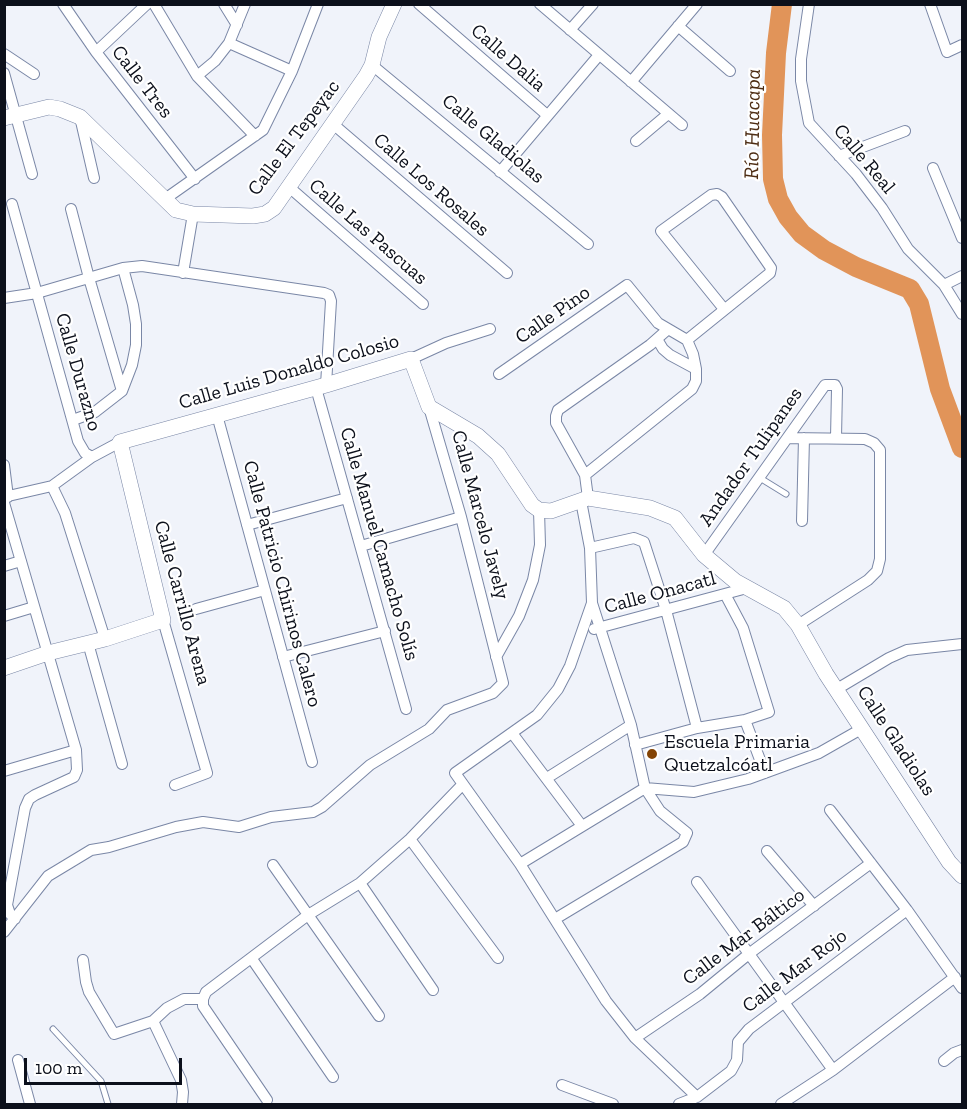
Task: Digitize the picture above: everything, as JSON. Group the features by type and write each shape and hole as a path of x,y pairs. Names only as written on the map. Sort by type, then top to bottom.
{"street":[{"name":"Calle Tres","path":"63,4 96,52 195,179"},
{"path":"96,52 147,4"},
{"path":"154,4 197,76 255,136"},
{"path":"224,4 237,25"},
{"path":"197,76 215,61 229,43 245,4"},
{"path":"165,199 263,130 292,71 318,4"},
{"name":"Calle El Tepeyac","path":"193,214 253,216 266,213 274,208 372,65 379,37 394,4"},
{"name":"Calle Dalia","path":"419,4 547,115"},
{"path":"540,4 682,125"},
{"path":"570,30 593,4"},
{"path":"631,82 697,4"},
{"name":"Calle Real","path":"809,4 801,59 803,98 809,123 856,174 882,208 908,249 944,285 963,314"},
{"path":"930,4 947,52 963,45"},
{"path":"678,26 730,71"},
{"path":"229,43 292,71"},
{"path":"4,54 34,74"},
{"path":"500,172 599,55"},
{"name":"Calle Gladiolas","path":"372,65 588,244"},
{"path":"4,73 10,116 32,174"},
{"path":"4,298 37,293 123,267 142,266 183,273 193,214 176,210 80,117 49,107 10,116"},
{"path":"636,141 668,114"},
{"path":"80,117 94,178"},
{"name":"Calle Los Rosales","path":"333,124 507,273"},
{"path":"839,156 905,131"},
{"path":"933,168 963,238"},
{"name":"Calle Las Pascuas","path":"289,186 423,304"},
{"path":"687,340 770,273 771,268 722,197 717,194 711,195 661,231 724,309"},
{"name":"Calle Durazno","path":"12,204 78,441 85,453 92,457"},
{"path":"71,209 88,279 122,391"},
{"path":"73,420 95,412 122,391 132,365 136,345 134,305 123,267"},
{"name":"Calle Manuel Camacho Solís","path":"183,273 329,295 331,301 321,386 347,498 406,709"},
{"path":"944,285 963,276"},
{"name":"Calle Pino","path":"499,374 627,285 658,323 667,330"},
{"name":"Calle Luis Donaldo Colosio","path":"120,442 411,359 446,343 489,329"},
{"path":"555,919 683,842 687,833 660,811 645,788 631,725 592,603 585,475 556,423 555,416 558,410 667,330 687,340 696,369 696,381 692,388 585,475"},
{"path":"657,339 670,355 696,369"},
{"name":"Calle Marcelo Javely","path":"15,919 48,876 91,850 203,822 239,827 271,817 313,812 322,807 370,765 429,729 447,710 493,693 502,683 461,518 429,407 411,359"},
{"name":"Andador Tulipanes","path":"704,555 825,385 831,384 837,389 836,438"},
{"path":"429,407 478,436 498,454 532,505 539,510 551,511 585,499"},
{"name":"Calle Patricio Chirinos Calero","path":"217,415 312,762"},
{"path":"789,438 866,439 880,450 880,560 877,572 798,626"},
{"path":"802,521 804,438"},
{"path":"6,499 52,486 92,457 120,442"},
{"name":"Calle Carrillo Arena","path":"120,442 163,620 207,773 175,785"},
{"path":"4,465 6,499 21,561 76,750 74,777 34,795 25,808 7,905 10,914 15,919 4,932"},
{"path":"52,486 66,513 105,639"},
{"path":"247,525 347,498"},
{"name":"Calle Gladiolas","path":"585,499 650,508 675,518 704,555 735,581 784,608 798,626 950,862 963,876"},
{"path":"496,657 519,616 533,580 540,546 539,510"},
{"path":"361,546 461,518"},
{"path":"590,548 634,538 640,538 644,542 666,610 697,728"},
{"path":"4,566 21,561"},
{"name":"Calle Onacatl","path":"582,630 600,628 747,588"},
{"path":"196,609 265,590"},
{"path":"635,745 697,728 745,720 769,712 743,628 725,594"},
{"path":"592,603 570,666 558,689 537,715 455,773 520,864 606,1001 635,1038 697,1097"},
{"path":"4,616 34,607"},
{"path":"4,668 163,620"},
{"path":"283,657 385,631"},
{"path":"88,643 122,764"},
{"path":"837,689 907,650 963,644"},
{"path":"745,720 765,773"},
{"path":"547,778 631,725"},
{"path":"520,864 645,788 694,792 748,779 819,753 863,728"},
{"path":"512,734 582,826"},
{"path":"4,771 76,750"},
{"path":"267,1100 203,1006 206,992 308,915 360,883 411,839 463,784"},
{"path":"830,810 872,863 963,988"},
{"path":"411,839 498,958"},
{"path":"767,851 814,906"},
{"name":"Calle Mar Báltico","path":"635,1038 700,994 750,953 872,863"},
{"path":"273,865 379,1016"},
{"path":"697,882 833,1070"},
{"path":"360,883 433,990"},
{"name":"Calle Mar Rojo","path":"679,1104 697,1097 731,1071 737,1060 738,1042 749,1029 907,910"},
{"path":"252,959 333,1077"},
{"path":"83,960 89,992 114,1034 153,1021 167,1008 184,999 203,999"},
{"path":"781,1104 833,1070 955,977"},
{"path":"153,1021 181,1080 182,1104"},
{"path":"944,1061 954,1053 963,1050"},
{"path":"18,1060 30,1104"},
{"path":"562,1085 613,1104"}],"lane":[{"path":"760,478 786,494"},
{"path":"53,1029 100,1081 108,1104"}],"waterway":[{"name":"Río Huacapa","path":"782,4 776,53 772,135 773,179 778,199 788,217 802,234 824,250 856,267 910,289 919,304 940,389 962,448"}],"place":[{"name":"Escuela Primaria Quetzalcóatl","path":"652,754"}]}
